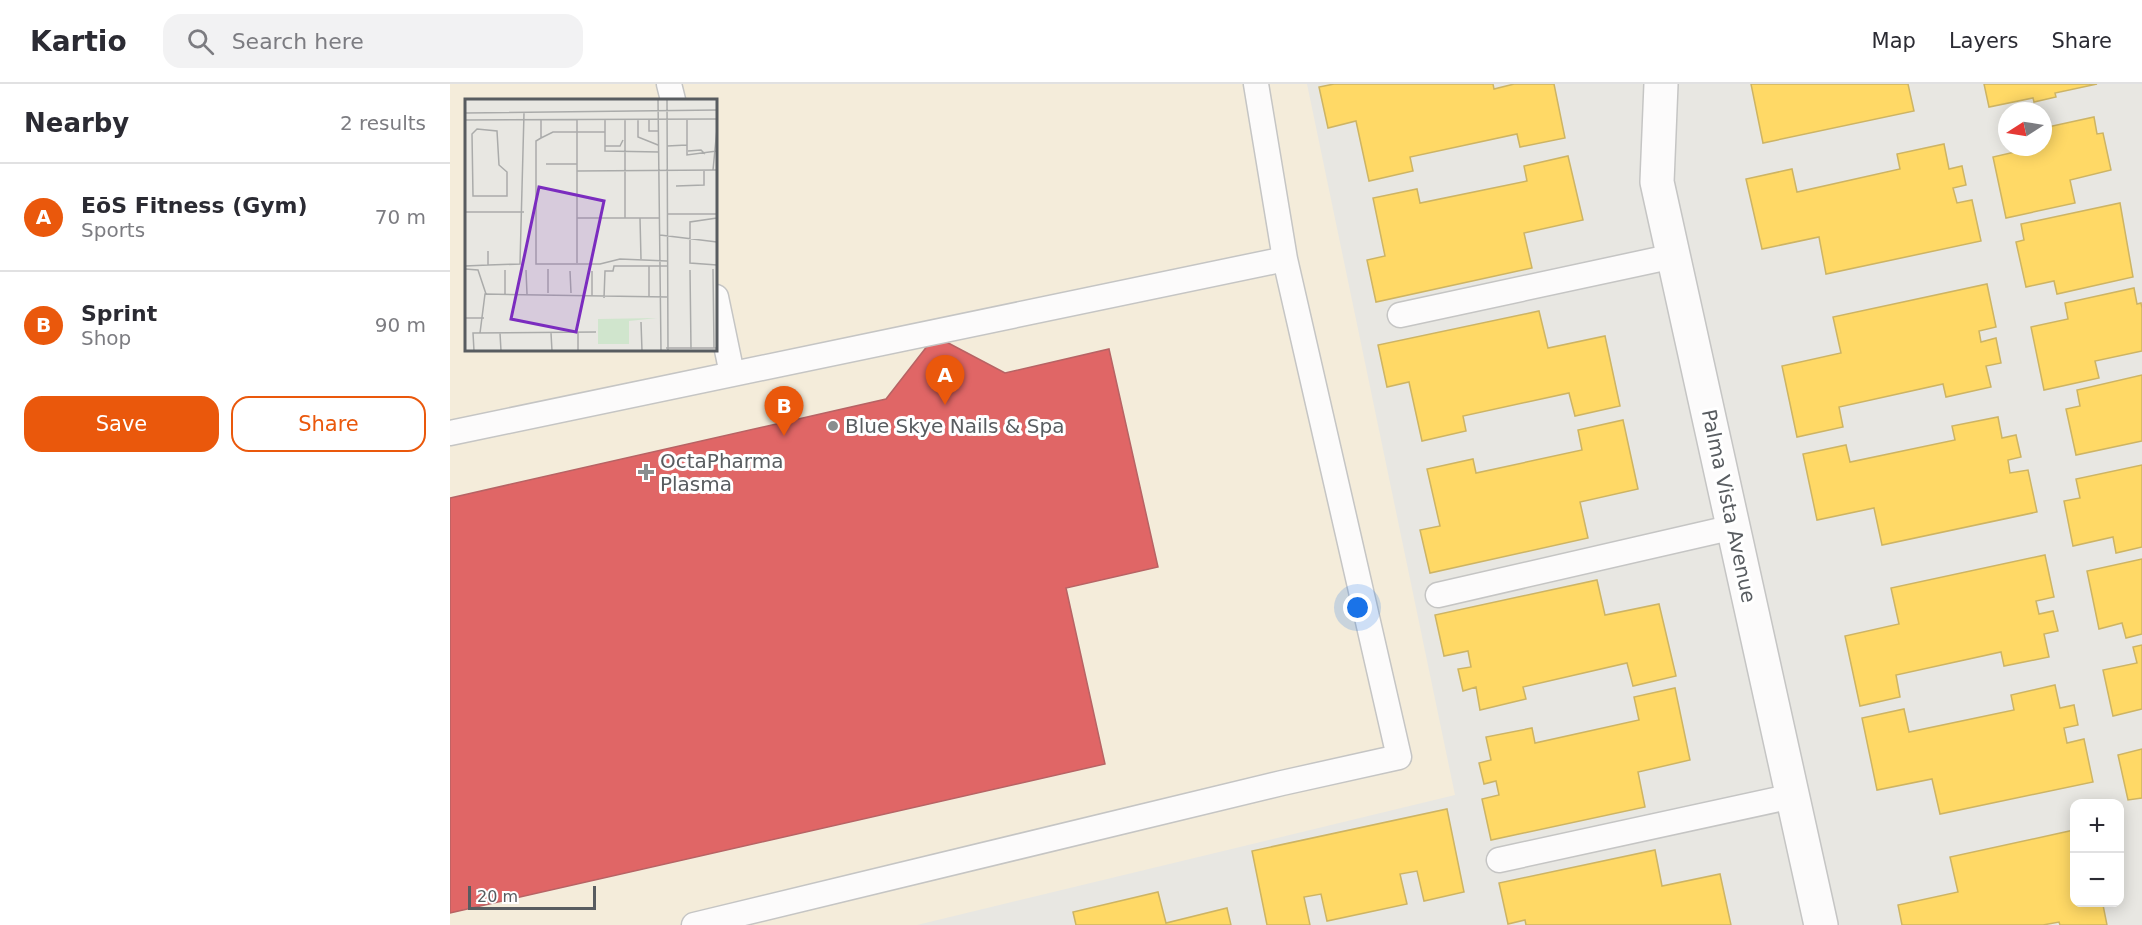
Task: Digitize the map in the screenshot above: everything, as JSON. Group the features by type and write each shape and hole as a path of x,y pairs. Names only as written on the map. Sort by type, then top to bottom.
{"street":[{"name":"Palma Vista Avenue","path":"1661,84 1657,182 1821,925"}],"lane":[{"path":"669,84 673,99"},
{"path":"694,925 1282,783 1399,757 1285,259 1257,84"},
{"path":"1400,315 1674,256"},
{"path":"450,433 1285,259"},
{"path":"717,302 732,374"},
{"path":"1438,595 1734,527"},
{"path":"1499,861 1793,796"}],"shaded area":[{"path":"450,84 1307,84 1455,795 917,925 450,925"}],"building: Homes":[{"path":"1334,84 1493,84 1494,89 1514,84 1554,84 1565,138 1520,147 1517,134 1410,157 1413,171 1369,181 1356,121 1328,128 1319,87"},
{"path":"1751,84 1908,84 1914,111 1763,143"},
{"path":"1984,84 2097,84 2055,93 2056,97 2034,102 2033,98 1998,102 1998,105 1989,107"},
{"path":"2094,117 2097,134 2103,133 2111,170 2070,180 2075,203 2006,218 1993,157 2052,156 2052,126"},
{"path":"1944,144 1949,169 1962,166 1966,185 1953,188 1957,203 1972,200 1981,241 1826,274 1819,237 1762,249 1746,179 1792,169 1797,192 1900,169 1897,154"},
{"path":"1568,156 1583,220 1524,233 1532,268 1376,302 1367,260 1385,256 1373,198 1417,189 1420,203 1527,181 1524,166"},
{"path":"2120,203 2133,277 2057,294 2054,281 2026,287 2016,242 2024,240 2021,224"},
{"path":"1987,284 1996,327 1979,331 1981,342 1996,338 2001,363 1986,366 1991,387 1946,397 1943,384 1839,407 1843,427 1797,437 1782,366 1841,353 1833,317"},
{"path":"2134,288 2137,304 2141,303 2142,308 2142,351 2095,361 2099,378 2044,390 2031,327 2068,319 2065,303"},
{"path":"1539,311 1548,348 1605,336 1620,406 1575,416 1569,393 1463,416 1466,431 1422,441 1409,382 1387,387 1378,345"},
{"path":"2142,375 2142,441 2076,455 2066,409 2080,406 2077,390"},
{"path":"1998,417 2002,438 2016,435 2021,457 2008,460 2010,473 2028,470 2037,512 1882,545 1874,508 1817,520 1803,454 1846,445 1850,462 1955,440 1952,426"},
{"path":"1623,420 1638,489 1580,502 1588,538 1430,573 1420,530 1440,526 1427,469 1473,459 1476,473 1582,450 1578,430"},
{"path":"2142,465 2142,547 2116,553 2113,537 2073,546 2064,501 2080,498 2076,479"},
{"path":"2045,555 2054,597 2036,601 2039,614 2053,611 2058,631 2044,634 2049,657 2004,666 2001,652 1896,675 1900,697 1860,706 1845,636 1899,624 1891,588"},
{"path":"2142,559 2142,634 2126,638 2122,623 2099,629 2087,571"},
{"path":"1597,580 1605,615 1659,604 1676,676 1633,686 1627,663 1523,687 1526,699 1480,710 1476,687 1463,691 1458,669 1471,667 1468,651 1444,656 1435,615"},
{"path":"2142,645 2142,709 2113,716 2103,670 2137,663 2133,647"},
{"path":"2055,685 2060,708 2074,705 2078,725 2064,728 2067,743 2084,739 2093,782 1940,814 1932,779 1877,790 1862,718 1904,709 1909,732 2014,710 2011,695"},
{"path":"1675,688 1690,760 1638,772 1645,807 1491,840 1482,799 1499,795 1496,781 1484,784 1479,763 1491,760 1486,737 1532,728 1535,743 1639,720 1634,697"},
{"path":"2142,749 2142,798 2128,800 2118,755"},
{"path":"1447,809 1464,892 1424,901 1417,871 1400,874 1407,904 1327,921 1321,894 1304,897 1310,925 1267,925 1252,851"},
{"path":"2070,831 2070,907 2103,907 2107,925 2060,925 2059,922 2043,925 1902,925 1898,905 1958,892 1950,857"},
{"path":"1655,850 1662,886 1720,874 1731,925 1526,925 1525,920 1508,924 1499,883"},
{"path":"1158,892 1166,923 1227,908 1231,925 1076,925 1073,912"}],"building: Shops":[{"path":"935,336 1005,373 1109,349 1158,567 1066,588 1105,764 450,913 450,498 886,399"}],"place":[{"name":"EōS Fitness (Gym)","path":"945,405"},
{"name":"Blue Skye Nails & Spa","path":"833,426"},
{"name":"Sprint","path":"784,436"},
{"name":"OctaPharma Plasma","path":"646,472"}]}
